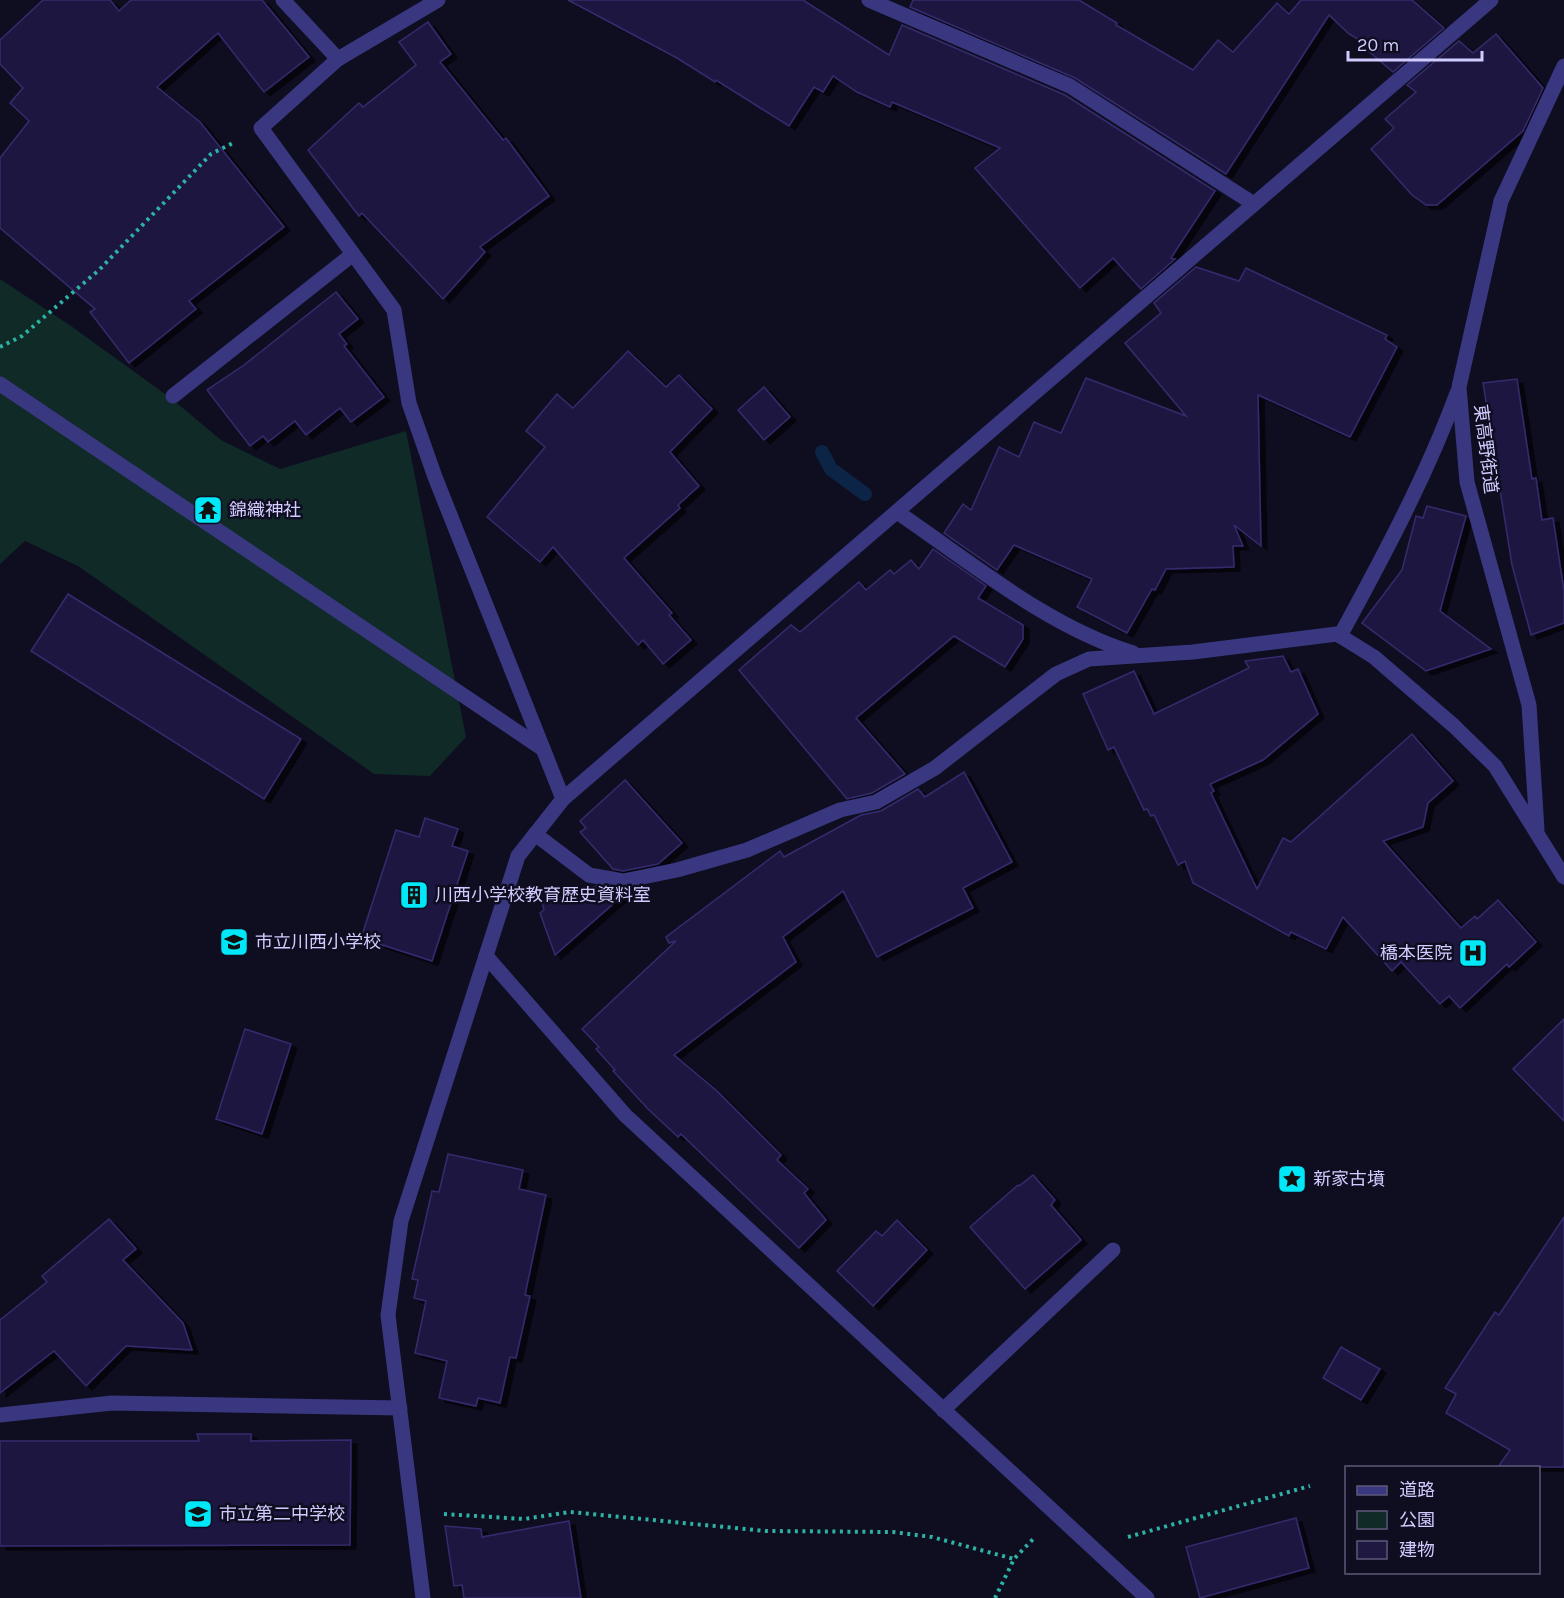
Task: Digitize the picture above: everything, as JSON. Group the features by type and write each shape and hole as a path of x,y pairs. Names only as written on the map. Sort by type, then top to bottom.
{"street":[{"path":"283,0 338,59"},
{"path":"438,0 338,59 261,128 394,310 413,413 440,488 563,800"},
{"path":"869,0 895,5 1070,86 1254,204"},
{"path":"423,1598 388,1315 401,1221 518,856 563,800 1491,0"},
{"name":"東高野街道","path":"1564,66 1501,201 1459,387 1467,482 1528,705 1537,831 1564,877"},
{"path":"173,396 353,254"},
{"path":"0,384 543,749"},
{"path":"1340,636 1385,553 1443,432 1459,387"},
{"path":"897,512 1029,602 1101,643 1143,656"},
{"path":"535,834 589,875 623,881 677,870 747,850 840,810 876,802 935,768 1056,674 1089,659 1143,656 1337,634 1374,657 1454,726 1495,766 1537,831"},
{"path":"486,956 625,1115 1147,1598"},
{"path":"944,1410 1113,1250"},
{"path":"0,1416 112,1403 400,1408"}],"path":[{"path":"0,347 22,336 99,270 212,154 261,128"},
{"path":"1093,1547 1310,1486"},
{"path":"413,1512 524,1519 570,1512 766,1531 893,1532 932,1537 1014,1559 995,1598"}],"green space":[{"path":"0,279 71,326 172,399 221,440 280,469 406,431 466,737 430,776 374,774 78,566 25,541 0,564"}],"building":[{"path":"43,0 110,0 119,11 131,0 262,0 309,57 264,92 218,33 157,87 200,122 284,227 189,301 196,309 129,363 90,312 95,309 0,228 0,158 29,121 10,103 23,88 0,64 0,40"},
{"path":"568,0 803,0 889,55 902,25 1065,95 1215,191 1171,258 1175,259 1141,289 1113,258 1080,288 975,168 1000,148 892,102 890,107 857,92 833,76 823,92 814,87 789,126 716,80 715,82 677,58"},
{"path":"913,0 1079,0 1117,23 1116,25 1193,70 1218,40 1233,52 1277,3 1289,14 1301,0 1412,0 1444,28 1393,72 1366,49 1368,45 1349,34 1329,15 1226,174 1075,78 910,7"},
{"path":"428,22 451,54 440,62 503,140 506,138 549,196 480,247 485,252 443,299 362,213 359,216 308,150 359,103 363,107 416,65 399,42"},
{"path":"1496,34 1543,88 1523,131 1437,205 1426,205 1412,195 1371,149 1394,128 1385,119 1416,92 1407,85 1459,41 1473,53"},
{"path":"1196,267 1239,281 1246,268 1387,335 1385,339 1397,347 1350,437 1258,395 1261,546 1234,525 1243,546 1233,546 1234,567 1166,569 1127,633 1077,607 1092,579 1014,545 997,570 944,533 963,504 971,510 999,447 1019,457 1034,422 1061,433 1086,378 1186,416 1125,343 1161,313 1154,303"},
{"path":"336,292 358,319 339,334 347,344 344,346 384,397 351,422 340,408 306,435 295,421 268,442 263,436 250,446 207,390 244,365"},
{"path":"628,351 666,387 679,375 712,409 670,452 699,486 678,505 680,508 624,558 672,613 669,615 691,640 663,664 643,640 638,645 553,547 540,562 487,517 545,447 526,431 557,394 573,408"},
{"path":"1517,379 1532,479 1536,478 1542,520 1553,518 1564,591 1564,623 1531,635 1512,565 1483,383"},
{"path":"764,387 790,417 764,440 738,410"},
{"path":"1427,506 1466,516 1440,611 1491,649 1426,671 1362,623 1402,570 1416,516 1423,518"},
{"path":"933,549 986,586 978,598 1023,625 1023,639 1005,667 954,636 856,718 905,774 872,793 847,799 739,670 791,625 800,632 859,582 866,590 890,570 894,574 911,560 919,569"},
{"path":"68,594 301,739 264,799 31,651"},
{"path":"1283,656 1291,672 1298,669 1318,714 1263,760 1210,784 1214,791 1211,793 1257,889 1283,838 1291,842 1412,734 1453,781 1428,803 1423,827 1383,841 1461,928 1475,916 1477,919 1498,900 1536,942 1509,967 1507,964 1460,1008 1449,996 1440,1004 1401,962 1392,971 1343,917 1326,949 1291,932 1289,936 1193,883 1185,861 1178,865 1154,815 1151,816 1147,809 1144,810 1114,747 1108,750 1083,694 1134,671 1154,714 1249,668 1245,661"},
{"path":"964,772 1012,862 963,888 973,908 877,957 843,891 783,937 796,962 674,1055 717,1091 781,1155 777,1160 808,1189 804,1193 826,1220 799,1248 681,1134 678,1137 648,1109 613,1071 615,1070 596,1049 599,1047 582,1029 676,941 669,943 666,937 780,851 784,857 861,815 881,811 918,789 925,797"},
{"path":"625,780 682,843 658,864 623,871 613,869 580,832 586,828 580,821"},
{"name":"川西小学校教育歴史資料室","path":"425,818 458,829 452,846 468,851 432,961 361,938 396,830 419,837"},
{"path":"597,886 629,890 555,955 540,913 544,910 542,903"},
{"path":"1564,1019 1564,1121 1513,1069"},
{"path":"245,1029 291,1044 262,1134 216,1119"},
{"path":"448,1154 523,1170 519,1189 546,1195 525,1295 530,1296 516,1358 510,1357 500,1403 478,1398 476,1406 439,1398 447,1361 415,1353 426,1301 414,1298 418,1280 412,1279 432,1191 439,1192"},
{"path":"1033,1175 1055,1200 1051,1205 1081,1240 1025,1289 970,1227 1018,1185"},
{"path":"1564,1217 1564,1467 1499,1466 1510,1450 1446,1413 1456,1394 1445,1388 1495,1312 1499,1315"},
{"path":"109,1219 136,1249 123,1260 183,1323 192,1350 126,1346 86,1386 54,1351 0,1393 0,1320 47,1282 42,1276"},
{"path":"897,1220 927,1250 873,1306 837,1271 876,1231 882,1236"},
{"path":"1341,1347 1380,1369 1361,1400 1323,1378"},
{"path":"197,1434 251,1434 251,1441 351,1440 350,1545 0,1546 0,1441 199,1441"},
{"path":"1296,1518 1309,1568 1200,1598 1186,1547"},
{"path":"569,1521 581,1598 464,1598 462,1585 454,1586 445,1526 481,1529 482,1537"}],"waterway":[{"path":"822,452 831,469 865,494"}],"place":[{"name":"錦織神社","path":"208,510"},
{"name":"川西小学校教育歴史資料室","path":"414,895"},
{"name":"市立川西小学校","path":"234,942"},
{"name":"橋本医院","path":"1473,953"},
{"name":"新家古墳","path":"1292,1179"},
{"name":"市立第二中学校","path":"198,1514"}]}
